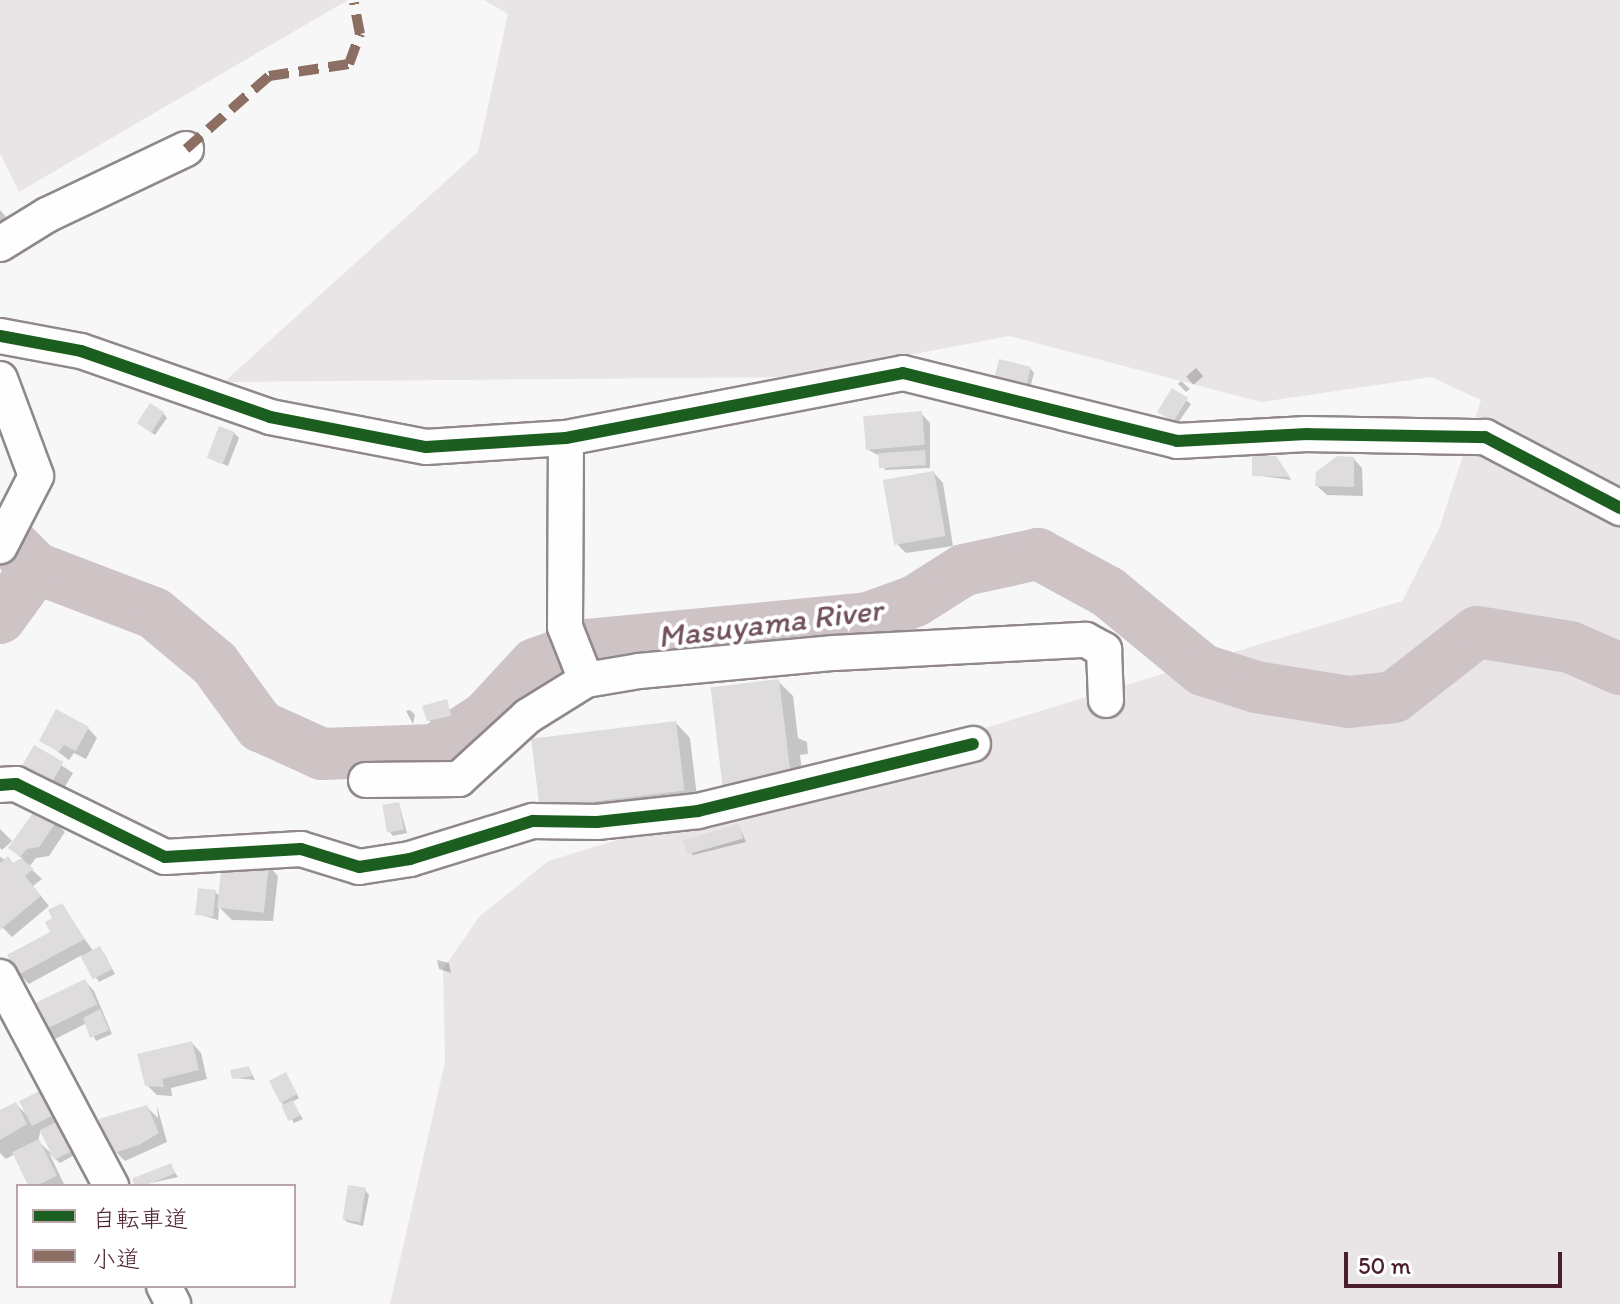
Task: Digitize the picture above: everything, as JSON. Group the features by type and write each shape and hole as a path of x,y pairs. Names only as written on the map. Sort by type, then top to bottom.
{"street":[{"path":"0,244 47,215 186,149"},
{"path":"0,336 81,351 270,417 426,447 566,438 903,373 1177,441 1307,434 1485,437 1620,508"},
{"path":"0,379 36,476 21,513 0,546"},
{"path":"566,438 565,627 586,680"},
{"path":"366,780 459,779 528,716 586,680 834,653 1086,640 1104,650 1106,700"},
{"path":"0,785 16,784 165,857 301,849 359,867 410,859 533,821 597,822 698,811 973,744"},
{"path":"0,977 110,1184"}],"shaded area":[{"path":"0,0 348,0 19,192 0,153"},
{"path":"484,0 1620,0 1620,1304 390,1304 445,1062 443,969 479,917 548,861 1402,601 1439,529 1481,400 1431,377 1261,402 1009,336 794,377 224,382 478,152 508,14"}],"building":[{"path":"999,359 1031,367 1026,385 994,377"},
{"path":"1172,388 1188,398 1173,422 1157,412"},
{"path":"150,403 164,412 151,432 137,423"},
{"path":"922,411 925,445 866,450 863,416"},
{"path":"219,426 235,432 223,464 207,458"},
{"path":"925,450 926,465 879,468 878,453"},
{"path":"1252,456 1276,456 1290,477 1252,476"},
{"path":"1337,456 1354,457 1354,487 1315,486 1316,472"},
{"path":"934,471 945,536 894,545 883,480"},
{"path":"779,679 791,778 723,787 711,687"},
{"path":"447,699 451,716 427,721 422,706"},
{"path":"56,709 89,727 76,751 64,745 59,752 39,741"},
{"path":"676,721 685,790 540,808 531,739"},
{"path":"34,745 63,762 46,791 17,774"},
{"path":"399,802 404,830 387,833 382,805"},
{"path":"35,810 57,821 39,847 27,849 20,857 8,848"},
{"path":"739,824 743,838 687,854 683,840"},
{"path":"8,856 13,863 21,858 34,869 25,876 41,896 0,930 0,863"},
{"path":"222,859 269,864 264,913 217,908"},
{"path":"198,888 216,890 213,917 195,915"},
{"path":"62,903 85,939 18,975 7,955 50,932 45,922 52,918 48,910"},
{"path":"100,946 112,969 93,979 81,956"},
{"path":"85,979 97,1004 44,1030 32,1005"},
{"path":"100,1009 109,1030 90,1038 83,1018"},
{"path":"192,1041 199,1070 162,1079 164,1087 145,1086 137,1054"},
{"path":"249,1066 252,1076 232,1079 230,1070"},
{"path":"286,1072 297,1094 280,1103 269,1081"},
{"path":"45,1088 58,1113 32,1126 19,1101"},
{"path":"293,1100 300,1115 288,1121 281,1105"},
{"path":"16,1102 27,1124 0,1140 0,1110"},
{"path":"147,1105 159,1133 139,1145 114,1153 108,1149 99,1119"},
{"path":"60,1120 75,1149 54,1160 40,1130"},
{"path":"39,1139 57,1176 40,1184 28,1184 12,1152"},
{"path":"171,1163 175,1173 148,1184 134,1184 132,1179"},
{"path":"348,1185 366,1188 360,1222 343,1220"}],"waterway":[{"name":"Masuyama River","path":"0,532 36,568 154,613 215,664 260,726 322,754 435,750 486,717 535,664 588,645 868,618 915,601 964,570 1038,554 1108,592 1203,670 1256,687 1349,702 1394,697 1477,632 1570,647 1620,669"},
{"path":"0,618 36,568"}],"marked path":[{"path":"186,149 269,76 349,64 360,34 354,3"}],"cycle path":[{"path":"0,336 81,351 270,417 426,447 566,438 903,373 1177,441 1307,434 1485,437 1620,508"},
{"path":"0,785 16,784 165,857 301,849 359,867 410,859 533,821 597,822 698,811 973,744"}]}
